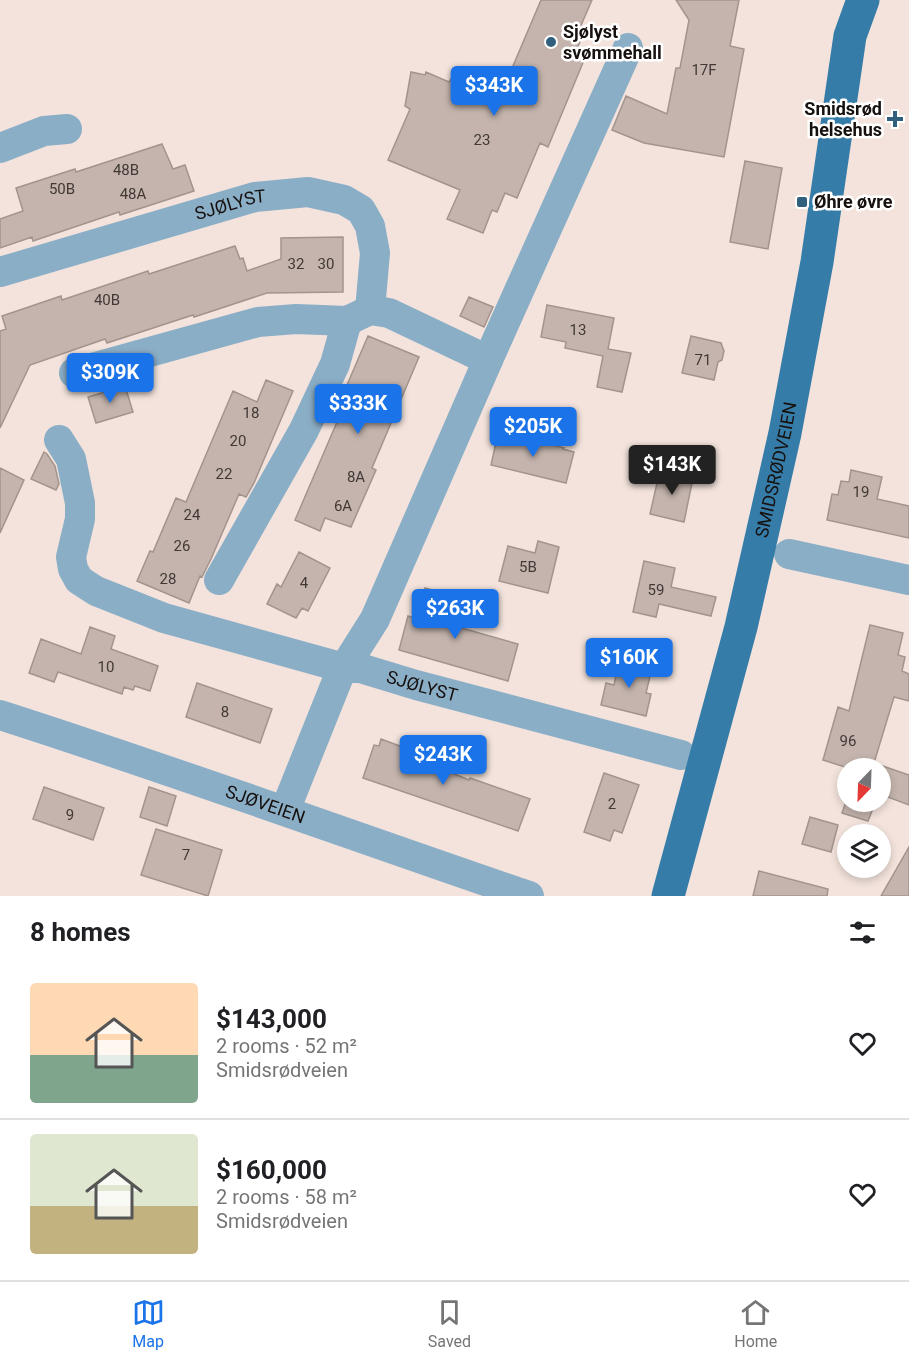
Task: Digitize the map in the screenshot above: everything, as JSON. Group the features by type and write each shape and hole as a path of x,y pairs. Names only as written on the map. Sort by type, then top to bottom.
{"main road":[{"name":"SMIDSRØDVEIEN","path":"846,0 850,36"},
{"name":"SMIDSRØDVEIEN","path":"668,896 734,653 785,433 817,262 850,36 863,0"}],"street":[{"path":"287,811 290,798 344,668 375,619 628,48"},
{"path":"0,148 44,131 67,129"},
{"name":"SJØLYST","path":"0,272 255,197 308,192 344,200 361,210 370,226 375,253 358,316 304,430 219,580"},
{"path":"74,374 258,322 389,313 488,360"},
{"name":"SJØLYST","path":"58,441 70,459 80,502 80,519 71,557 73,569 79,580 96,591 164,618 344,668 360,668 681,755"},
{"path":"789,554 909,580"},
{"name":"SJØVEIEN","path":"0,715 287,811 529,896"}],"building":[{"path":"541,0 592,0 579,30 584,32 577,49 587,53 548,147 540,143 517,198 505,193 497,212 492,210 483,233 447,219 460,190 388,160 410,109 405,106 411,72 425,75 426,72 449,82 451,79 499,99"},
{"path":"676,0 739,0 730,46 744,49 724,157 644,143 612,130 626,96 667,114 676,68 680,68 689,20"},
{"path":"162,144 173,169 185,165 194,191 120,215 119,212 33,241 32,237 0,248 0,219 23,211 16,188 75,169 76,172"},
{"path":"745,161 782,168 768,249 730,242"},
{"path":"343,237 343,292 267,293 107,343 105,339 30,365 0,428 0,331 6,329 2,316 61,296 62,300 148,271 149,274 235,246 240,259 243,258 247,271 281,259 281,238"},
{"path":"469,297 493,307 484,327 460,316"},
{"path":"547,305 614,318 608,349 631,353 622,392 597,387 603,356 565,348 566,342 541,337"},
{"path":"368,336 419,357 372,468 376,470 351,527 325,518 320,531 295,520 337,422 332,420"},
{"path":"691,336 721,343 724,351 722,360 718,362 714,380 682,373"},
{"path":"266,380 293,391 254,483 246,497 239,494 189,603 137,581 150,551 153,552 176,498 186,502 233,391 257,402"},
{"path":"125,386 133,412 96,423 88,397"},
{"path":"514,436 574,452 566,483 491,465 497,438 513,442"},
{"path":"44,452 55,466 59,484 56,490 31,479"},
{"path":"0,468 24,480 0,533"},
{"path":"660,470 693,478 684,522 650,514"},
{"path":"851,470 882,477 877,499 909,506 909,538 827,520 832,494 838,495 841,481 849,482"},
{"path":"538,541 559,547 548,593 499,581 508,546 535,553"},
{"path":"299,552 330,568 308,611 302,608 296,618 267,604 277,584 281,587"},
{"path":"644,561 675,568 671,587 716,597 711,616 659,604 656,617 633,612"},
{"path":"425,588 458,597 451,625 518,644 508,681 399,650 408,616 417,619"},
{"path":"870,625 903,633 898,655 905,657 902,671 909,674 909,701 894,697 876,758 837,758 837,764 823,760 838,707 849,711"},
{"path":"90,627 115,636 111,649 158,666 150,691 135,686 133,690 124,687 122,694 58,672 54,682 29,673 41,639 81,654"},
{"path":"619,661 652,668 646,693 651,694 646,716 601,705 606,683 614,685"},
{"path":"197,683 272,709 260,743 186,717"},
{"path":"381,739 432,758 430,764 469,780 470,778 530,799 518,831 363,778 374,745 379,746"},
{"path":"891,769 909,775 909,805 891,798"},
{"path":"604,773 639,785 622,833 614,830 610,841 584,832"},
{"path":"44,787 104,808 93,840 33,819"},
{"path":"149,787 176,796 167,826 140,817"},
{"path":"842,812 872,812 868,821"},
{"path":"810,817 837,825 831,852 802,844"},
{"path":"156,829 222,850 208,896 141,875"},
{"path":"909,847 909,896 881,896"},
{"path":"759,871 828,889 827,896 753,896"}],"place":[{"name":"Sjølyst svømmehall","path":"551,42"},
{"name":"Smidsrød helsehus","path":"895,119"},
{"name":"Øhre øvre","path":"802,202"}]}
